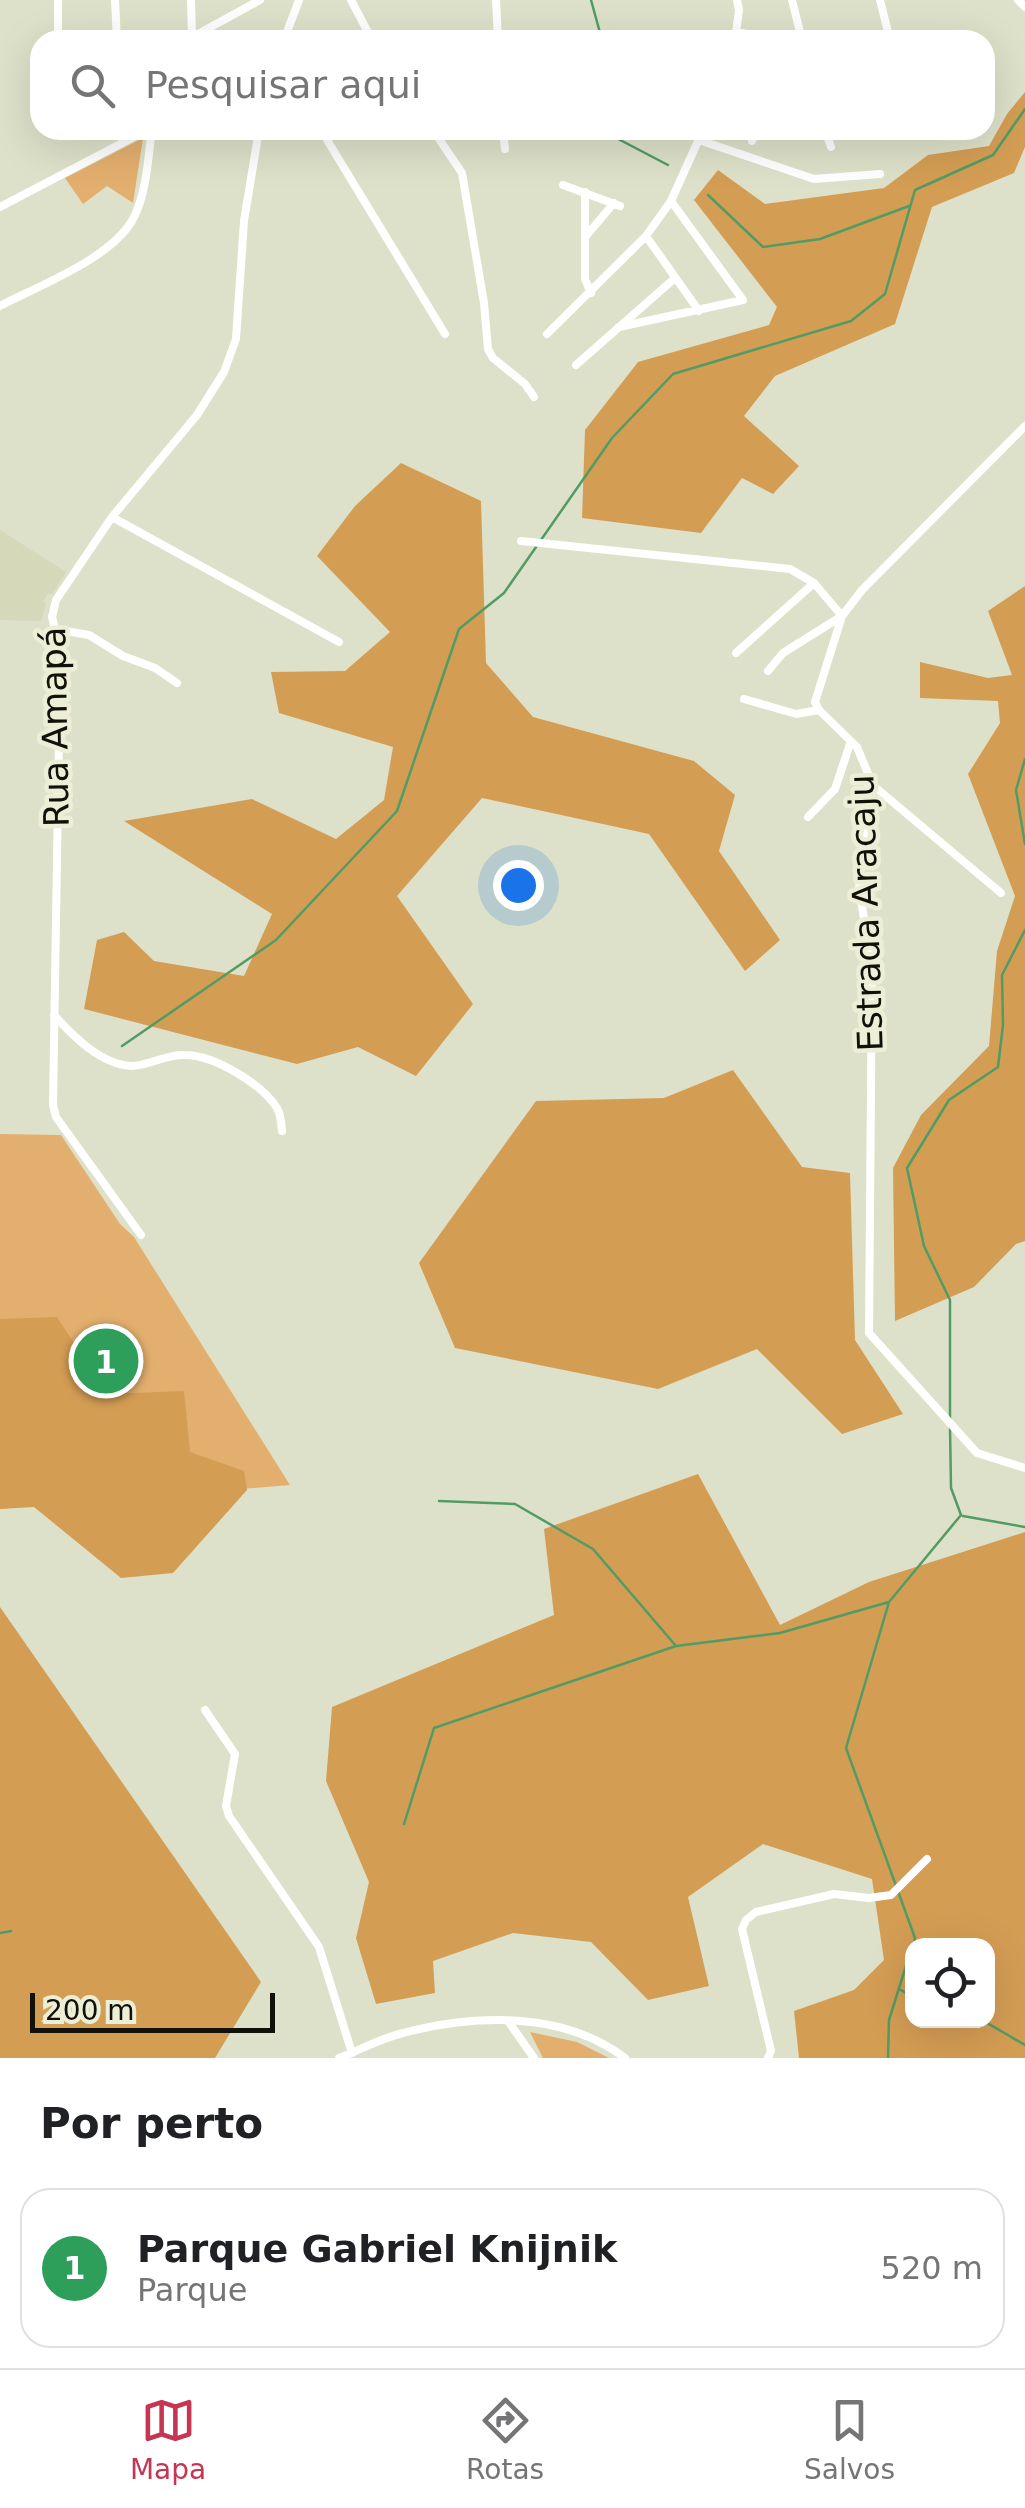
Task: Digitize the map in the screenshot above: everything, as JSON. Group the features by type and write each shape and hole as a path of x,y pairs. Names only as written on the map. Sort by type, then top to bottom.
{"street":[{"path":"58,0 58,30"},
{"path":"115,0 116,30"},
{"path":"189,30 191,0"},
{"path":"204,30 259,0"},
{"path":"288,30 299,0"},
{"path":"351,0 367,30"},
{"path":"496,0 498,30"},
{"path":"736,30 737,0"},
{"path":"792,0 800,30"},
{"path":"880,0 888,30"},
{"path":"1018,0 1025,7"},
{"path":"0,207 131,140"},
{"path":"0,306 106,248 129,227 144,185 149,140"},
{"name":"Rua Amapá","path":"140,1235 56,1117 52,1104 60,662 52,617 56,600 112,517 196,415 224,372 236,340 244,221 257,140"},
{"path":"327,140 445,334"},
{"path":"440,140 462,173 488,349 534,397"},
{"path":"505,140 505,149"},
{"path":"547,334 646,236 672,202 700,140 814,179 880,174"},
{"path":"828,140 831,148"},
{"path":"563,185 617,204 586,236"},
{"path":"584,192 585,279 591,293"},
{"path":"619,327 743,300 672,202"},
{"path":"646,236 698,311"},
{"path":"576,365 675,278"},
{"path":"744,699 796,714 819,710 815,702 842,616 862,590 1025,426"},
{"path":"112,517 339,642"},
{"path":"520,542 790,568 814,582 842,616"},
{"path":"736,653 814,582"},
{"path":"768,671 783,652 842,616"},
{"path":"54,629 89,634 177,683"},
{"name":"Estrada Aracaju","path":"819,710 857,746 870,776 859,889 872,966 869,1333 977,1454 1025,1468"},
{"path":"808,817 835,789 851,741"},
{"path":"869,782 1001,893"},
{"path":"54,1015 92,1050 116,1062 132,1066 182,1054 230,1066 272,1102 280,1112 282,1131"},
{"path":"205,1710 235,1754 226,1806 229,1816 320,1947 352,2053"},
{"path":"768,2058 770,2051 742,1929 746,1920 756,1912 834,1894 869,1898 891,1895 927,1858"},
{"path":"339,2058 401,2033 471,2020 536,2021 573,2032 626,2058"},
{"path":"508,2022 534,2058"}],"shaded area":[{"path":"1025,92 1025,147 1014,173 932,207 895,324 775,376 744,416 799,466 773,494 742,478 701,533 582,518 585,430 638,362 769,325 777,307 694,200 718,170 765,204 884,188 928,155 989,146"},
{"path":"143,140 133,203 107,186 83,204 65,178"},
{"path":"401,463 481,501 486,663 533,717 694,761 735,795 719,851 780,940 745,971 649,834 482,798 397,896 473,1004 416,1076 358,1047 297,1064 84,1009 97,940 124,932 154,961 244,976 272,914 124,821 252,799 336,839 384,800 393,747 279,713 271,672 345,671 390,632 317,556 355,506"},
{"path":"0,530 66,572 43,601 46,604 41,621 0,620"},
{"path":"1025,586 1025,1241 1016,1244 974,1287 895,1321 893,1168 921,1115 989,1046 997,951 1015,896 968,774 1000,723 998,701 920,698 920,662 988,678 1012,675 988,611"},
{"path":"733,1070 802,1167 850,1173 855,1340 903,1414 842,1434 757,1349 658,1389 455,1348 419,1263 536,1101 664,1098"},
{"path":"0,1134 61,1135 120,1224 134,1237 290,1485 0,1509"},
{"path":"57,1317 107,1394 184,1391 190,1452 244,1471 247,1490 173,1573 121,1578 34,1507 0,1509 0,1319"},
{"path":"698,1474 780,1625 869,1582 1025,1532 1025,2058 799,2058 794,2011 854,1990 884,1960 872,1879 763,1844 688,1897 709,1986 648,2000 591,1942 513,1933 433,1961 435,1993 376,2004 356,1938 369,1882 326,1781 332,1707 554,1615 544,1529"},
{"path":"0,1607 261,1982 215,2058 0,2058"},
{"path":"530,2032 577,2042 609,2058 543,2058"}],"waterway":[{"path":"591,0 599,30"},
{"path":"122,1046 276,940 397,811 459,629 504,593 612,438 673,374 851,321 885,294 915,190 993,155 1025,109"},
{"path":"620,140 668,165"},
{"path":"708,195 763,247 820,239 909,206"},
{"path":"1025,759 1016,790 1025,844"},
{"path":"950,1420 950,1300 924,1246 907,1168 949,1100 998,1067 1003,1025 1002,975 1025,930"},
{"path":"915,1938 846,1748 889,1602 961,1515 951,1488 950,1428"},
{"path":"439,1501 515,1504 593,1549 676,1646"},
{"path":"963,1516 1025,1527"},
{"path":"404,1824 434,1728 676,1646 780,1633 889,1602"},
{"path":"0,1933 11,1931"},
{"path":"888,2058 889,2020 905,1969"},
{"path":"901,1990 905,1993"},
{"path":"995,2028 1025,2045"}],"place":[{"name":"Parque Gabriel Knijnik","path":"106,1361"}]}
